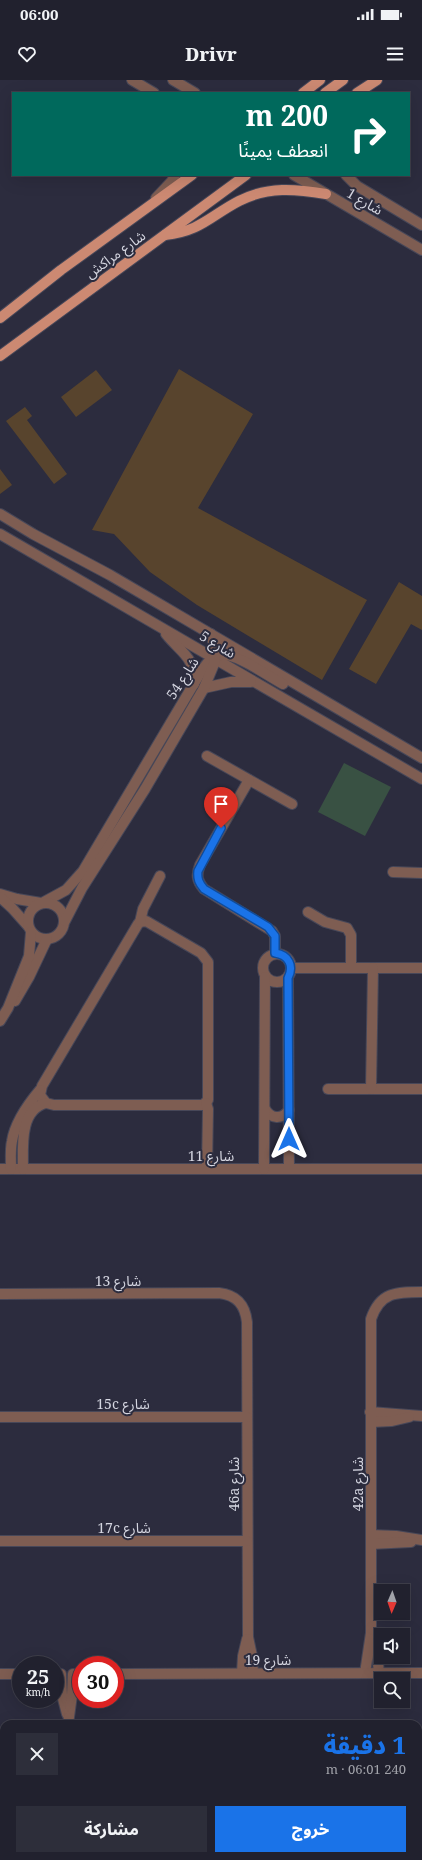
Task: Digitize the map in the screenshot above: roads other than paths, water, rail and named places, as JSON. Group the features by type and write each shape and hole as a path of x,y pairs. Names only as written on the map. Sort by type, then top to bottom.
{"main road":[{"path":"327,92 343,80"},
{"path":"359,92 377,80"},
{"path":"304,92 315,82"},
{"name":"شارع مراكش","path":"0,318 56,274 191,176"},
{"name":"شارع مراكش","path":"0,356 245,176"},
{"path":"165,235 192,230 238,201 265,192 290,189 326,194"}],"street":[{"path":"132,80 152,92"},
{"path":"173,80 193,92"},
{"path":"143,212 172,181 174,176"},
{"name":"شارع 1","path":"296,176 422,250"},
{"name":"شارع 1","path":"347,176 357,186 422,225"},
{"name":"شارع 5","path":"0,514 33,534 110,575 422,758"},
{"name":"شارع 5","path":"0,534 422,779"},
{"path":"164,629 170,639 188,656 193,669 194,684"},
{"path":"211,634 214,640 214,658 222,655 233,657 334,712 361,723"},
{"name":"شارع 54","path":"43,902 66,890 83,871 204,666 214,658"},
{"name":"شارع 54","path":"65,921 82,888 145,789 204,688 212,670 214,658"},
{"path":"204,688 231,682 253,682"},
{"path":"368,748 387,753 422,773"},
{"path":"207,756 292,804"},
{"path":"249,780 200,865 197,878 204,889 272,931 275,936 275,953"},
{"path":"393,872 422,872"},
{"path":"11,1169 13,1137 28,1106 40,1090 140,922 143,909 160,876"},
{"path":"0,894 17,899 50,903 60,909 65,921 62,931 58,935 47,939 38,938 12,908 0,897"},
{"path":"8,1008 11,996 29,956 30,929 28,920 32,910 43,902"},
{"path":"308,912 325,922 347,928 350,931 351,968"},
{"path":"140,922 143,920 149,922 201,954 208,962 208,1096 206,1103 208,1112 207,1169"},
{"path":"0,1021 8,1008 19,995 47,939"},
{"path":"289,1169 289,973 288,959 285,956 275,953 267,957 262,964 263,974 274,982 279,982 289,973 351,968 422,968"},
{"path":"371,1089 373,968"},
{"path":"264,1169 266,977"},
{"path":"328,1089 422,1089"},
{"path":"40,1090 40,1095 46,1104"},
{"path":"23,1169 23,1136 29,1116 38,1106 46,1104 54,1106 203,1105 206,1103"},
{"path":"265,1109 275,1118 283,1116 289,1110"},
{"name":"شارع 11","path":"0,1169 422,1169"},
{"name":"42a شارع","path":"365,1673 371,1633 370,1329 375,1308 384,1298 400,1293 422,1292"},
{"name":"شارع 13","path":"0,1294 219,1293 236,1297"},
{"name":"46a شارع","path":"236,1297 242,1304 246,1313 248,1637 252,1656 247,1673"},
{"path":"370,1417 392,1421 417,1416"},
{"name":"15c شارع","path":"0,1417 247,1417"},
{"path":"371,1539 421,1540"},
{"name":"17c شارع","path":"0,1541 247,1541"},
{"path":"371,1633 377,1654 379,1672"},
{"name":"شارع 19","path":"124,1674 374,1673"},
{"name":"شارع 19","path":"410,1673 422,1673"},
{"path":"0,1674 12,1674"},
{"path":"68,1720 72,1696"},
{"path":"64,1704 68,1720"}]}
